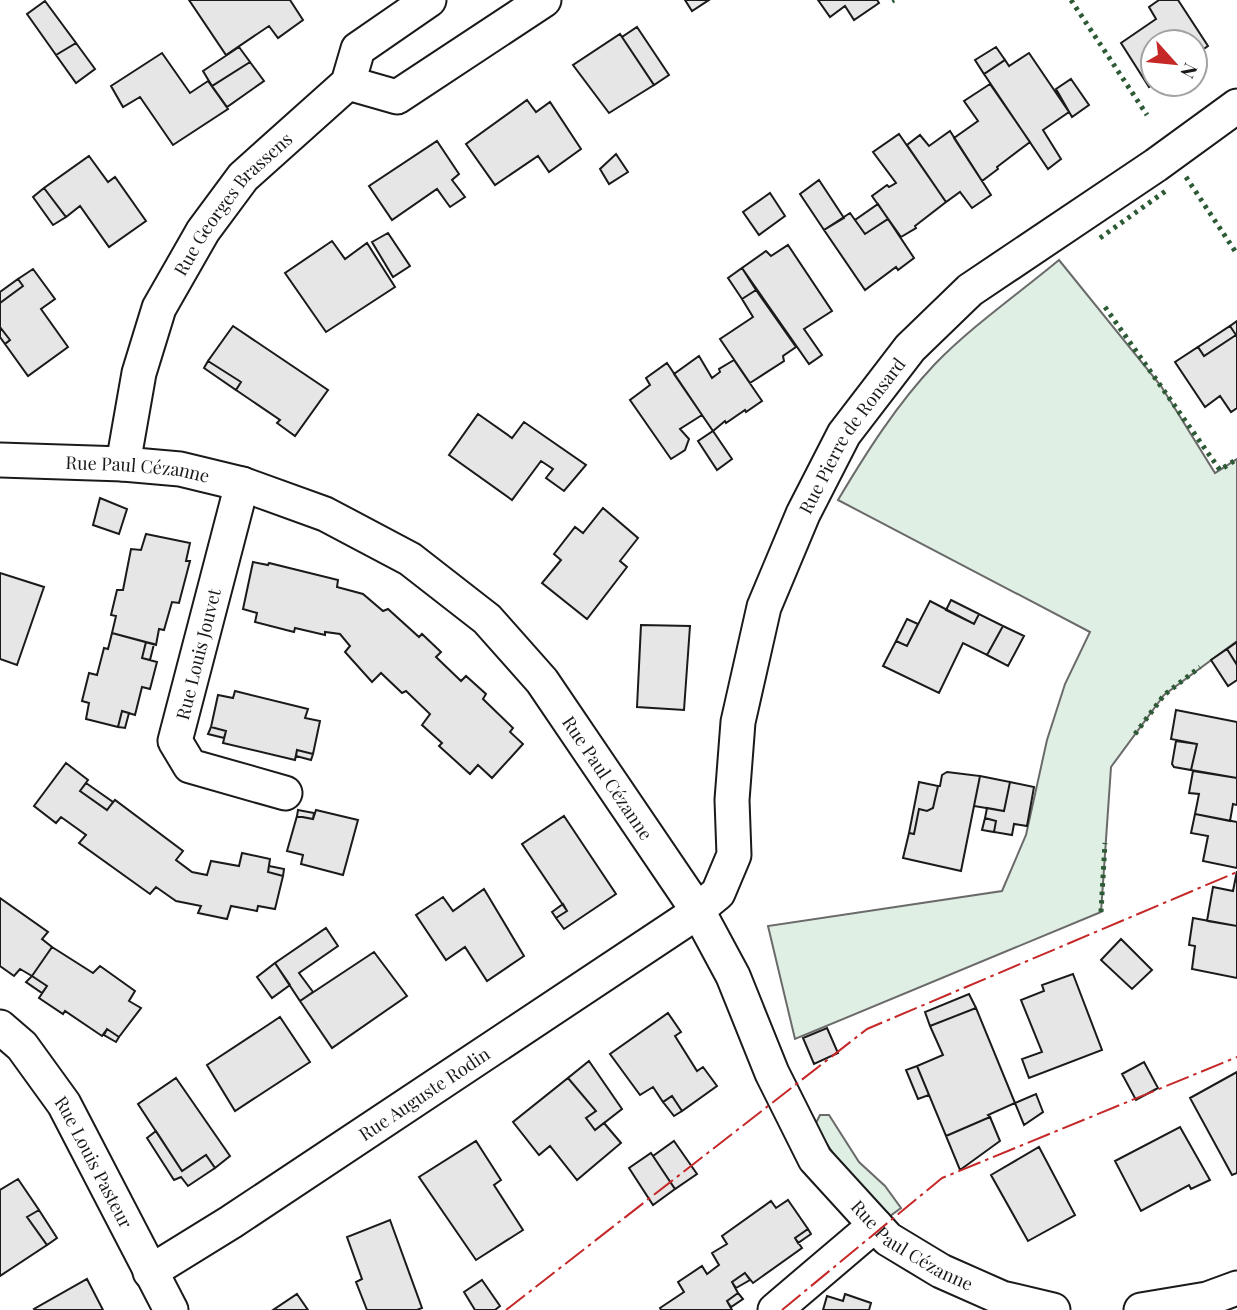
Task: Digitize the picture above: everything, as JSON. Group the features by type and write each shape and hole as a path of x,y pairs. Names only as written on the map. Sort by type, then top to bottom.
{"street":[{"path":"429,0 358,49 348,83 397,97 544,0"},
{"name":"Rue Georges Brassens","path":"123,464 139,373 159,308 197,242 243,177 348,83"},
{"name":"Rue Pierre de Ronsard","path":"698,911 718,893 734,855 732,800 738,722 764,607 803,514 844,434 910,348 970,290 1156,165 1237,106"},
{"name":"Rue Paul Cézanne","path":"0,460 123,464 180,469 242,484 325,514 410,559 487,619 542,681 698,911 733,976 772,1073 815,1159 888,1238 941,1271 1002,1298 1053,1310"},
{"name":"Rue Louis Jouvet","path":"242,484 176,741 190,766 285,793"},
{"name":"Rue Auguste Rodin","path":"150,1272 232,1223 698,911"},
{"name":"Rue Louis Pasteur","path":"0,1027 22,1046 64,1104 171,1310"},
{"path":"775,1310 875,1225"},
{"path":"1141,1310 1207,1299 1237,1288"}],"green space":[{"path":"1059,260 1161,386 1215,473 1237,459 1237,641 1164,695 1111,767 1101,912 795,1039 768,926 1002,891 1026,835 1047,740 1065,684 1090,632 838,500 883,429 935,364 980,323"},
{"path":"820,1115 829,1115 859,1162 885,1186 901,1208 890,1216 857,1187 815,1125"}],"building":[{"path":"189,0 290,0 303,20 278,38 269,26 226,55"},
{"path":"685,0 709,0 692,11"},
{"path":"818,0 877,0 879,3 854,20 845,6 830,17"},
{"path":"1159,0 1178,0 1196,28 1143,28 1156,19 1149,7"},
{"path":"45,1 76,43 56,55 27,14"},
{"path":"637,27 669,75 654,85 622,37"},
{"path":"1139,31 1139,71 1121,43"},
{"path":"620,34 654,85 609,113 573,65"},
{"path":"76,43 95,69 76,83 56,55"},
{"path":"239,47 250,62 212,86 203,71"},
{"path":"996,47 1005,60 984,74 975,60"},
{"path":"162,53 190,93 208,81 228,109 173,145 140,97 123,107 111,86"},
{"path":"1029,53 1069,112 1043,130 1061,159 1048,169 984,74 1005,60 1009,66"},
{"path":"250,62 264,81 227,107 212,86"},
{"path":"1071,79 1089,105 1072,117 1056,89"},
{"path":"990,84 1030,142 982,181 954,138 978,121 964,101"},
{"path":"527,100 536,112 550,102 581,149 549,172 538,156 495,185 466,144"},
{"path":"950,131 991,195 972,208 960,192 946,202 907,145 920,135 929,146"},
{"path":"899,134 946,202 915,226 916,228 901,237 872,196 887,185 889,187 896,183 873,152"},
{"path":"437,141 459,174 452,180 465,197 450,207 437,189 392,220 369,186"},
{"path":"616,154 628,172 609,184 600,169"},
{"path":"89,156 108,182 115,177 146,221 109,247 80,206 66,217 44,188"},
{"path":"819,180 844,218 824,230 800,194"},
{"path":"44,188 66,217 53,225 33,197"},
{"path":"770,193 785,216 759,235 743,212"},
{"path":"878,204 888,219 865,234 855,220"},
{"path":"850,213 865,234 888,219 914,258 898,270 896,267 865,290 824,230"},
{"path":"388,233 410,266 393,277 372,242"},
{"path":"332,241 345,259 367,243 395,287 326,332 285,273"},
{"path":"788,245 832,311 804,329 822,355 809,364 742,268 766,251 771,256"},
{"path":"742,268 756,290 742,299 728,278"},
{"path":"33,269 55,299 41,309 68,347 28,376 5,344 10,340 0,327 0,303 23,286 18,279"},
{"path":"18,279 23,286 0,303 0,292"},
{"path":"756,290 796,347 783,356 784,361 750,383 720,339 753,317 742,299"},
{"path":"1237,321 1237,408 1231,412 1220,396 1205,407 1175,362 1198,347 1204,356 1236,335 1230,326"},
{"path":"233,326 328,390 295,436 277,423 280,420 236,390 241,382 208,361"},
{"path":"1230,326 1236,335 1204,356 1198,347"},
{"path":"0,327 10,340 5,344 0,337"},
{"path":"699,356 712,378 720,372 719,369 734,360 762,401 726,423 725,421 713,431 674,374"},
{"path":"208,361 241,382 236,390 204,368"},
{"path":"667,363 702,415 680,429 689,439 685,450 671,459 630,400 650,385 646,378"},
{"path":"478,414 512,438 524,422 586,465 564,491 546,478 553,469 541,461 512,500 449,455"},
{"path":"713,431 732,459 717,470 698,441"},
{"path":"100,498 127,509 119,534 93,525"},
{"path":"603,508 638,538 620,561 627,567 587,619 542,583 561,560 554,554 575,527 583,533"},
{"path":"146,534 190,543 186,561 190,561 179,603 172,602 164,630 159,629 156,645 112,633 116,616 111,615 117,590 123,590 131,549 141,550"},
{"path":"253,562 269,563 338,580 337,587 363,594 383,611 388,609 419,637 422,634 441,652 436,657 461,681 466,676 486,694 483,699 513,728 510,732 523,744 492,778 478,765 470,774 439,746 442,743 422,725 430,714 406,691 402,693 381,673 372,682 345,652 350,646 340,634 325,632 325,635 295,628 294,632 255,622 257,613 243,609"},
{"path":"0,573 44,587 17,665 0,659"},
{"path":"951,600 979,614 974,624 946,610"},
{"path":"930,601 974,624 979,614 1003,626 987,655 963,643 939,693 883,666 896,641 907,646"},
{"path":"907,619 918,624 907,646 896,641"},
{"path":"641,625 690,626 684,710 637,707"},
{"path":"1003,626 1024,636 1008,666 987,655"},
{"path":"112,633 146,642 142,658 157,662 150,689 142,687 135,715 122,711 118,727 86,719 89,703 82,701 89,673 97,675 104,648 108,649"},
{"path":"146,642 154,644 150,660 142,658"},
{"path":"1237,642 1237,665 1227,649"},
{"path":"1227,649 1237,665 1237,680 1228,686 1211,660"},
{"path":"235,691 308,709 305,718 320,721 313,754 297,750 295,760 223,743 226,731 211,727 218,695 233,698"},
{"path":"1176,710 1237,722 1237,778 1191,770 1197,744 1171,739"},
{"path":"122,711 129,713 125,728 118,727"},
{"path":"211,727 226,731 224,738 208,734"},
{"path":"1176,741 1197,744 1191,770 1174,767 1172,764"},
{"path":"297,750 313,754 311,760 296,756"},
{"path":"66,763 88,780 80,791 107,810 115,800 183,851 176,860 192,872 207,875 211,861 239,866 242,853 270,859 268,872 283,876 275,909 258,906 257,911 231,906 227,919 198,913 201,906 176,901 156,887 150,894 79,843 86,835 61,817 56,823 34,806"},
{"path":"1193,771 1237,778 1237,805 1233,804 1230,821 1195,814 1199,794 1189,793"},
{"path":"947,772 980,776 961,871 903,858 909,833 914,834 919,809 927,811 933,808 942,775"},
{"path":"980,776 1010,782 1004,811 974,806"},
{"path":"919,782 938,786 933,808 927,811 919,809 914,834 909,833"},
{"path":"1010,782 1034,787 1027,826 1014,824 1012,835 994,832 996,821 985,818 987,808 1004,811"},
{"path":"86,783 113,802 107,810 80,791"},
{"path":"298,810 314,813 313,819 297,816"},
{"path":"316,810 358,820 343,875 301,864 303,855 287,851 297,816 313,819"},
{"path":"1195,814 1237,822 1237,868 1203,861 1208,836 1191,833"},
{"path":"564,816 616,894 564,929 556,918 567,911 522,844"},
{"path":"985,818 996,821 994,832 982,830"},
{"path":"269,866 284,869 283,876 268,872"},
{"path":"1237,871 1237,926 1207,921 1213,887 1233,891"},
{"path":"484,889 524,956 487,981 465,947 446,960 416,915 443,897 453,911"},
{"path":"0,898 48,932 42,939 52,947 32,976 20,969 14,976 0,966"},
{"path":"563,904 567,911 556,918 552,912"},
{"path":"1193,918 1237,926 1237,978 1192,969 1195,946 1189,945"},
{"path":"326,928 338,946 299,973 313,992 300,1001 275,963"},
{"path":"1121,939 1152,970 1132,989 1101,960"},
{"path":"52,947 93,973 100,966 135,991 129,1001 141,1008 119,1037 107,1029 102,1036 65,1011 63,1014 39,998 47,986 32,976"},
{"path":"374,952 407,996 332,1048 300,1001"},
{"path":"275,963 290,985 272,998 257,977"},
{"path":"1073,974 1102,1050 1029,1078 1022,1059 1042,1052 1021,1000 1044,991 1042,985"},
{"path":"32,976 47,986 42,993 26,982"},
{"path":"969,994 976,1008 930,1026 925,1012"},
{"path":"976,1008 1015,1103 946,1136 917,1066 943,1055 930,1026"},
{"path":"668,1013 681,1032 675,1036 697,1071 703,1067 717,1086 682,1111 672,1096 663,1102 653,1087 640,1095 610,1054"},
{"path":"280,1017 310,1062 235,1111 207,1065"},
{"path":"827,1028 838,1053 814,1064 803,1038"},
{"path":"107,1029 119,1037 116,1042 104,1035"},
{"path":"589,1061 622,1109 595,1130 586,1118 596,1111 568,1078"},
{"path":"1144,1062 1158,1088 1136,1100 1122,1074"},
{"path":"917,1066 929,1095 918,1099 906,1070"},
{"path":"1237,1072 1237,1173 1232,1175 1190,1098"},
{"path":"176,1078 230,1156 215,1168 206,1155 182,1171 138,1104"},
{"path":"568,1078 596,1111 586,1118 595,1130 604,1123 621,1143 577,1180 550,1146 539,1155 513,1122"},
{"path":"1036,1094 1043,1112 1024,1125 1015,1103"},
{"path":"672,1096 682,1111 674,1116 663,1102"},
{"path":"990,1117 1000,1141 960,1170 946,1136"},
{"path":"1180,1127 1210,1180 1191,1189 1189,1185 1141,1211 1115,1161"},
{"path":"156,1131 182,1171 206,1155 215,1168 188,1186 181,1177 174,1180 147,1138"},
{"path":"476,1141 501,1180 494,1185 523,1230 476,1260 419,1177"},
{"path":"674,1141 697,1174 675,1189 653,1156"},
{"path":"1039,1147 1075,1215 1028,1241 991,1175"},
{"path":"651,1153 675,1189 653,1205 629,1168"},
{"path":"18,1179 39,1210 27,1217 47,1245 0,1276 0,1190"},
{"path":"788,1200 808,1229 795,1238 802,1248 753,1283 745,1273 732,1282 738,1293 727,1301 732,1310 661,1310 660,1308 684,1292 678,1282 702,1266 707,1274 719,1265 712,1253 727,1244 722,1236 771,1201 776,1208"},
{"path":"39,1210 57,1238 47,1245 27,1217"},
{"path":"390,1220 422,1308 417,1310 367,1310 356,1282 362,1279 347,1237"},
{"path":"808,1229 811,1234 798,1243 795,1238"},
{"path":"745,1273 750,1280 736,1288 732,1282"},
{"path":"87,1279 103,1310 34,1309"},
{"path":"482,1280 500,1306 495,1310 475,1310 464,1292"},
{"path":"738,1293 743,1299 731,1307 727,1301"},
{"path":"297,1294 308,1310 273,1310"},
{"path":"845,1294 871,1303 869,1310 823,1310 827,1296 843,1301"}],"hedge":[{"path":"1071,0 1147,115"},
{"path":"1186,177 1237,254"},
{"path":"1100,238 1167,190"},
{"path":"1105,307 1220,470 1237,459"},
{"path":"1135,734 1164,695 1200,667"},
{"path":"1101,912 1105,843"}],"power":[{"path":"506,1310 867,1029 1237,872"},
{"path":"782,1310 942,1178 1237,1057"}]}
